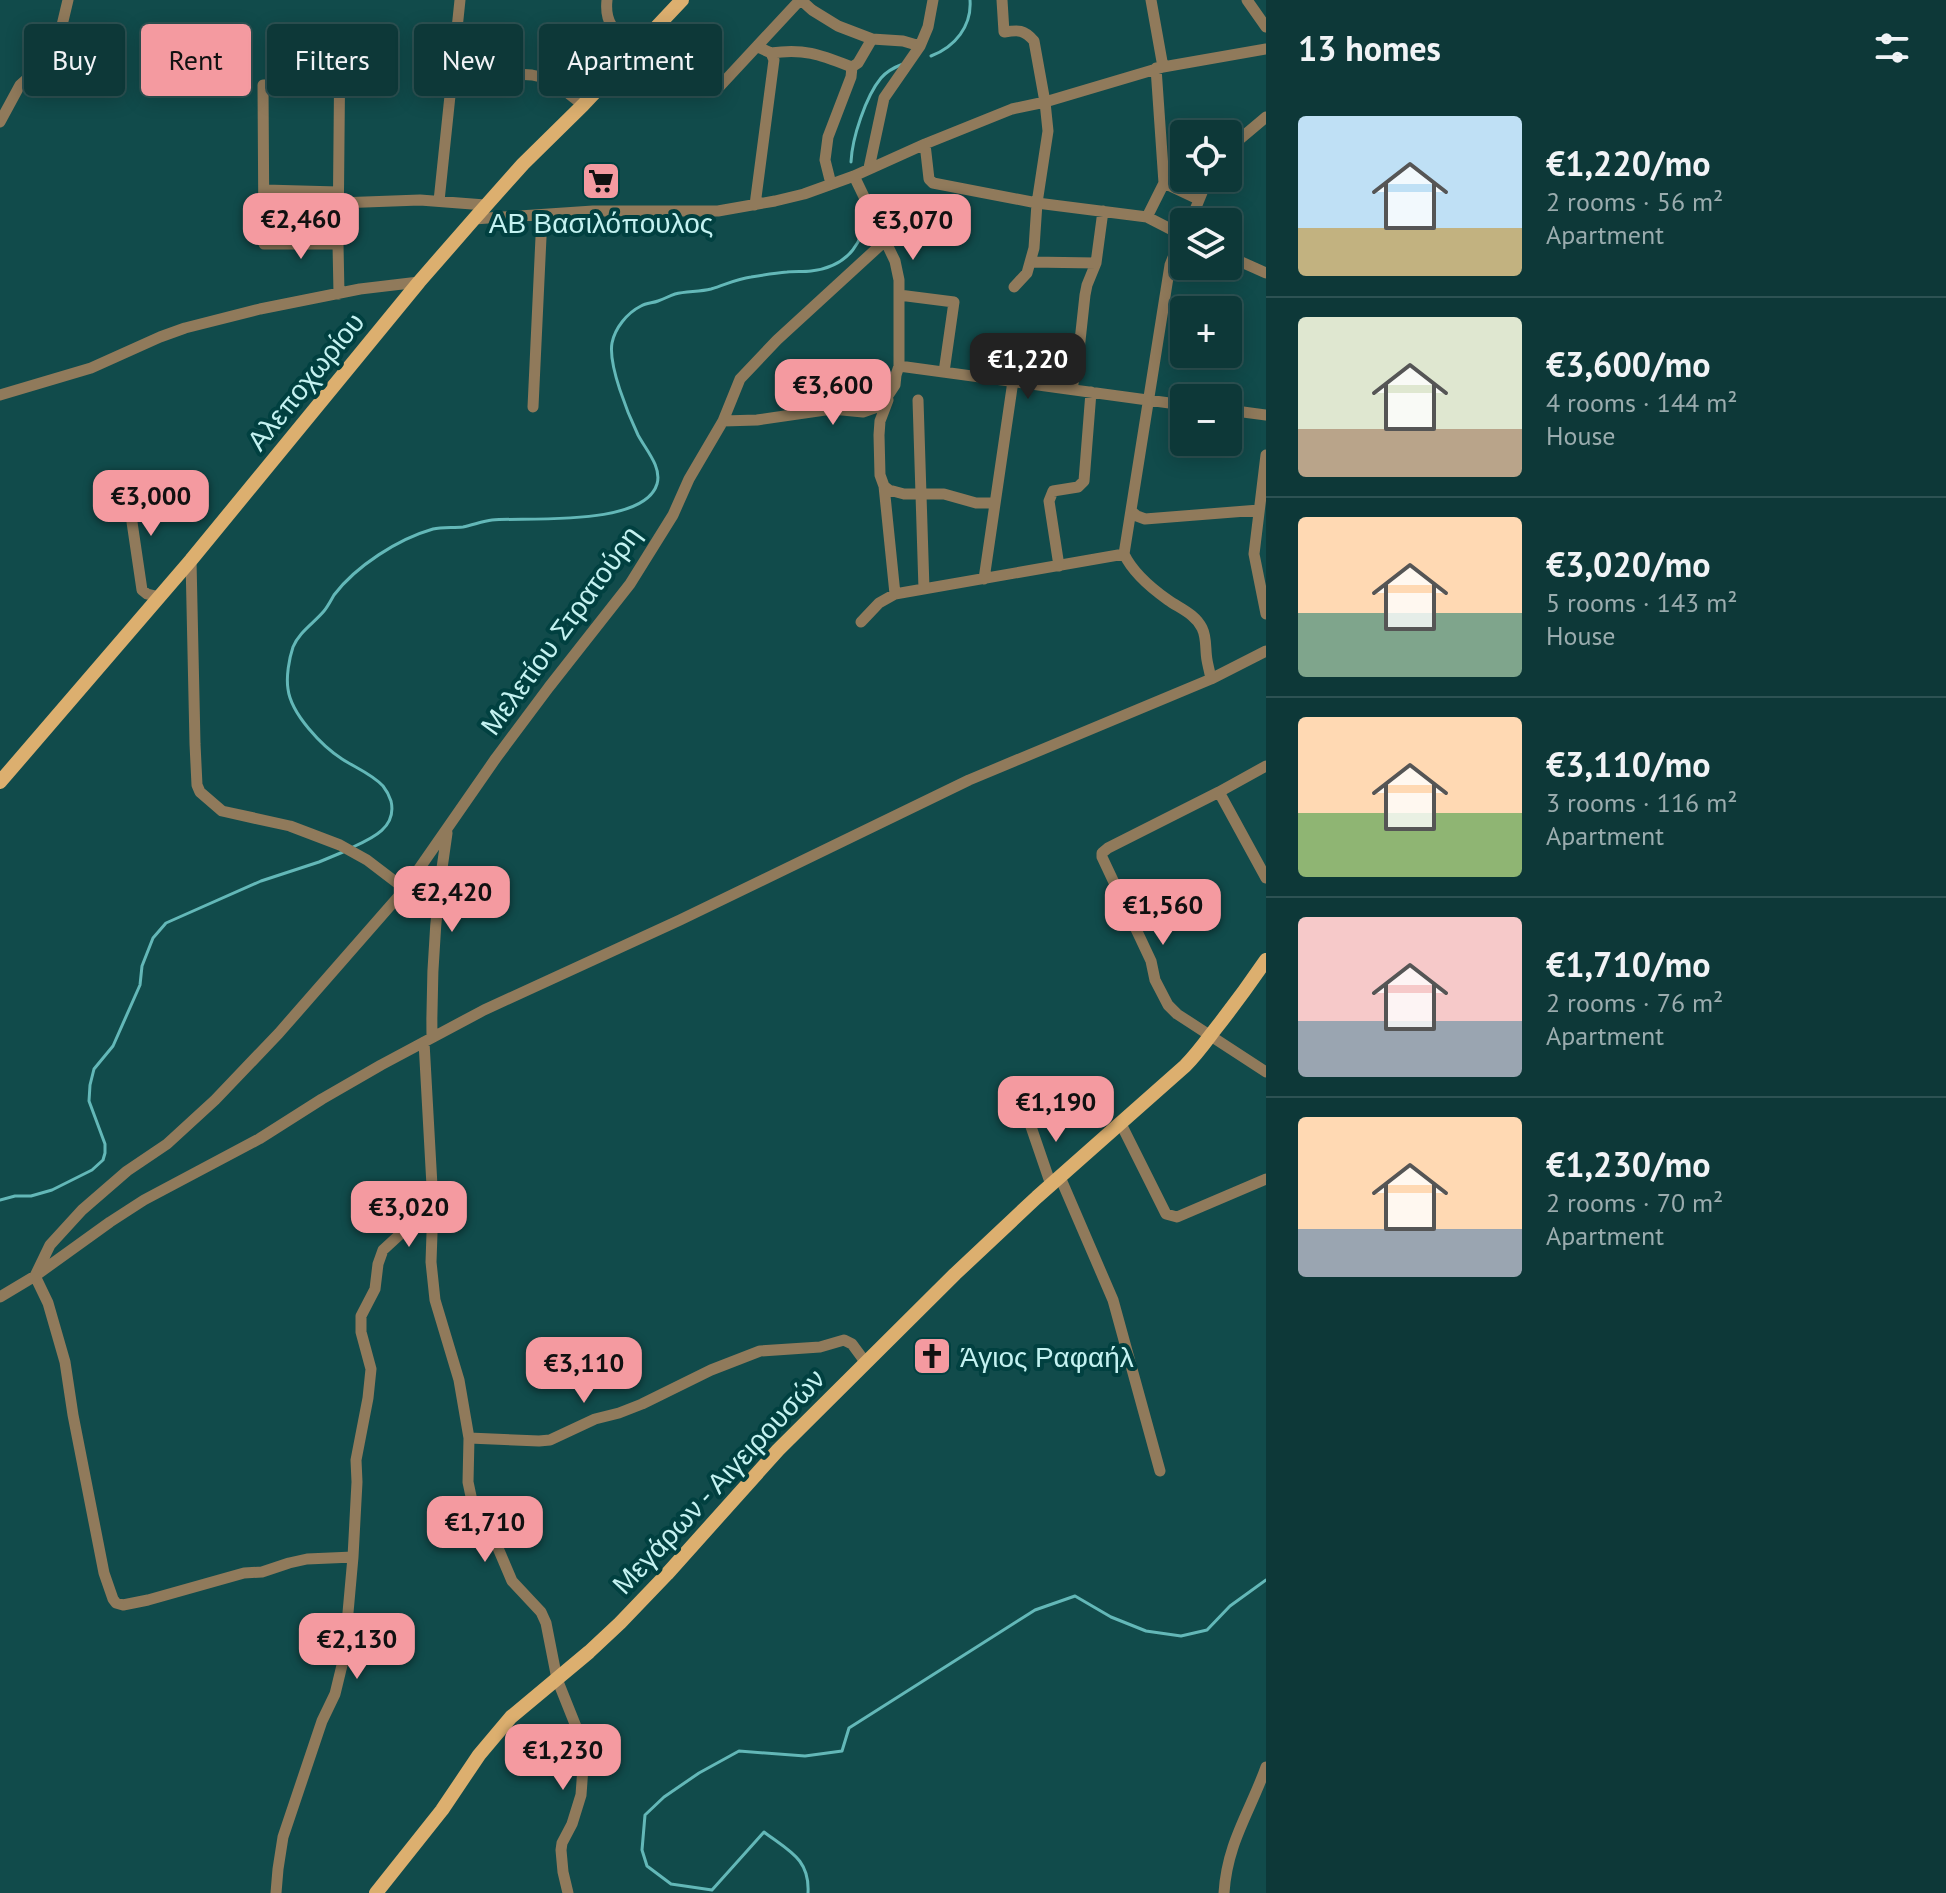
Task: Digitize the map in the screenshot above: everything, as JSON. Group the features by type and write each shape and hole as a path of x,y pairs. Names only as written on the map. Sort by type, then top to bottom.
{"main road":[{"path":"660,24 682,0"},
{"name":"Αλεποχωρίου","path":"0,782 160,597 485,205 591,96"},
{"name":"Μεγάρων - Αιγειρουσών","path":"376,1893 511,1717 602,1641 768,1460 955,1274 1202,1049 1266,960"}],"street":[{"path":"0,122 20,85 54,52 68,0"},
{"path":"458,24 460,0"},
{"path":"607,0 606,12 612,24"},
{"path":"722,84 800,0 838,26 872,39 903,41 920,46"},
{"path":"869,168 884,98 920,46 928,27 933,0"},
{"path":"1002,0 1004,32 1020,29 1034,41 1048,131 1031,262 1027,273 1014,287"},
{"path":"1147,217 1164,183 1160,68 1151,0"},
{"path":"1247,0 1266,27"},
{"path":"831,184 825,160 830,128 851,77 852,67 863,56 872,39"},
{"path":"758,47 771,53 815,53 852,67"},
{"path":"474,219 593,211 718,211 755,205 804,194 854,176 997,114 1160,68 1266,49"},
{"path":"755,205 774,70 771,53"},
{"path":"523,74 550,79 583,105"},
{"path":"267,85 263,85 264,244 338,244"},
{"path":"339,96 339,294"},
{"path":"439,201 450,96"},
{"path":"1242,137 1266,117"},
{"path":"925,144 929,179 933,183 1037,203 1147,217 1170,229"},
{"path":"854,176 886,240 899,280 899,366 880,421 879,435 880,475 884,486 895,594"},
{"path":"1164,183 1198,199"},
{"path":"265,190 338,198 485,205"},
{"path":"1195,208 1201,192"},
{"path":"1072,389 1085,295 1096,263 1103,211"},
{"path":"533,407 542,216"},
{"name":"Μελετίου Στρατούρη","path":"35,1276 50,1245 82,1210 119,1177 167,1144 215,1100 279,1033 405,889 496,758 630,584 673,515 745,372 886,240"},
{"path":"1031,262 1096,263"},
{"path":"1242,262 1266,273"},
{"path":"1170,265 1124,554 1133,569 1149,585 1191,614 1201,625 1211,679"},
{"path":"0,395 91,368 185,328 260,309 381,285 419,282"},
{"path":"899,295 954,302 944,372"},
{"path":"899,366 1170,403"},
{"path":"984,579 1013,381"},
{"path":"723,421 757,420 832,409 863,412 880,406 891,392"},
{"path":"1059,566 1049,495 1053,491 1078,487 1084,481 1091,392"},
{"path":"918,400 924,589"},
{"path":"1242,412 1266,415"},
{"path":"1266,455 1254,554 1266,614"},
{"path":"884,486 904,494 944,494 976,503 995,503"},
{"path":"128,495 142,590 160,597"},
{"path":"1131,511 1145,519 1259,510"},
{"path":"861,622 879,603 895,594 1124,554"},
{"path":"191,560 195,744 200,792 222,811 290,826 355,852 405,889"},
{"path":"0,1297 144,1200 259,1139 322,1099 484,1010 680,920 969,780 1211,679 1266,651"},
{"path":"1266,766 1102,853 1168,1005 1187,1023 1266,1072"},
{"path":"1219,792 1266,878"},
{"path":"448,829 436,915 428,1040 433,1204 431,1262 435,1300 459,1380 469,1438 468,1482 472,1501 495,1541 512,1581 541,1612 557,1679 581,1739 581,1795 561,1850 568,1893"},
{"path":"1027,1115 1113,1300 1160,1471"},
{"path":"1121,1124 1166,1214 1171,1216 1177,1217 1266,1179"},
{"path":"276,1893 283,1837 322,1721 341,1676 348,1629 356,1460 371,1369 361,1332 361,1316 375,1289 383,1250 433,1204"},
{"path":"35,1276 48,1303 60,1341 104,1573 116,1603 123,1605 148,1600 307,1559 353,1557"},
{"path":"469,1438 550,1440 595,1419 642,1404 711,1370 768,1349 820,1347 844,1340 852,1344 866,1363"},
{"path":"1224,1893 1233,1842 1266,1767"}],"waterway":[{"path":"931,56 948,47 965,27 970,0"},
{"path":"851,162 857,130 870,95 883,76 903,64"},
{"path":"353,847 387,825 392,810 391,801 379,782 326,746 295,709 290,699 288,674 293,647 299,637 324,611 343,584 379,555 406,539 433,529 463,527 492,520 557,519 609,513 648,498 657,484 657,471 629,415 613,364 612,343 622,322 641,306 675,294 711,289 746,278 811,271 835,264 845,258 859,241 864,218 863,205"},
{"path":"0,1200 52,1190 92,1170 103,1160 105,1144 89,1101 94,1069 113,1046 140,985 142,966 153,938 166,923 261,881 343,852"},
{"path":"808,1893 808,1881 802,1864 764,1832 712,1890 671,1884 647,1866 642,1850 645,1815 664,1797 699,1773 739,1751 805,1756 842,1751 849,1728 1035,1610 1075,1596 1111,1617 1146,1631 1181,1636 1207,1630 1230,1606 1266,1580"}],"place":[{"name":"ΑΒ Βασιλόπουλος","path":"601,181"},
{"name":"Άγιος Ραφαήλ","path":"932,1356"}]}
